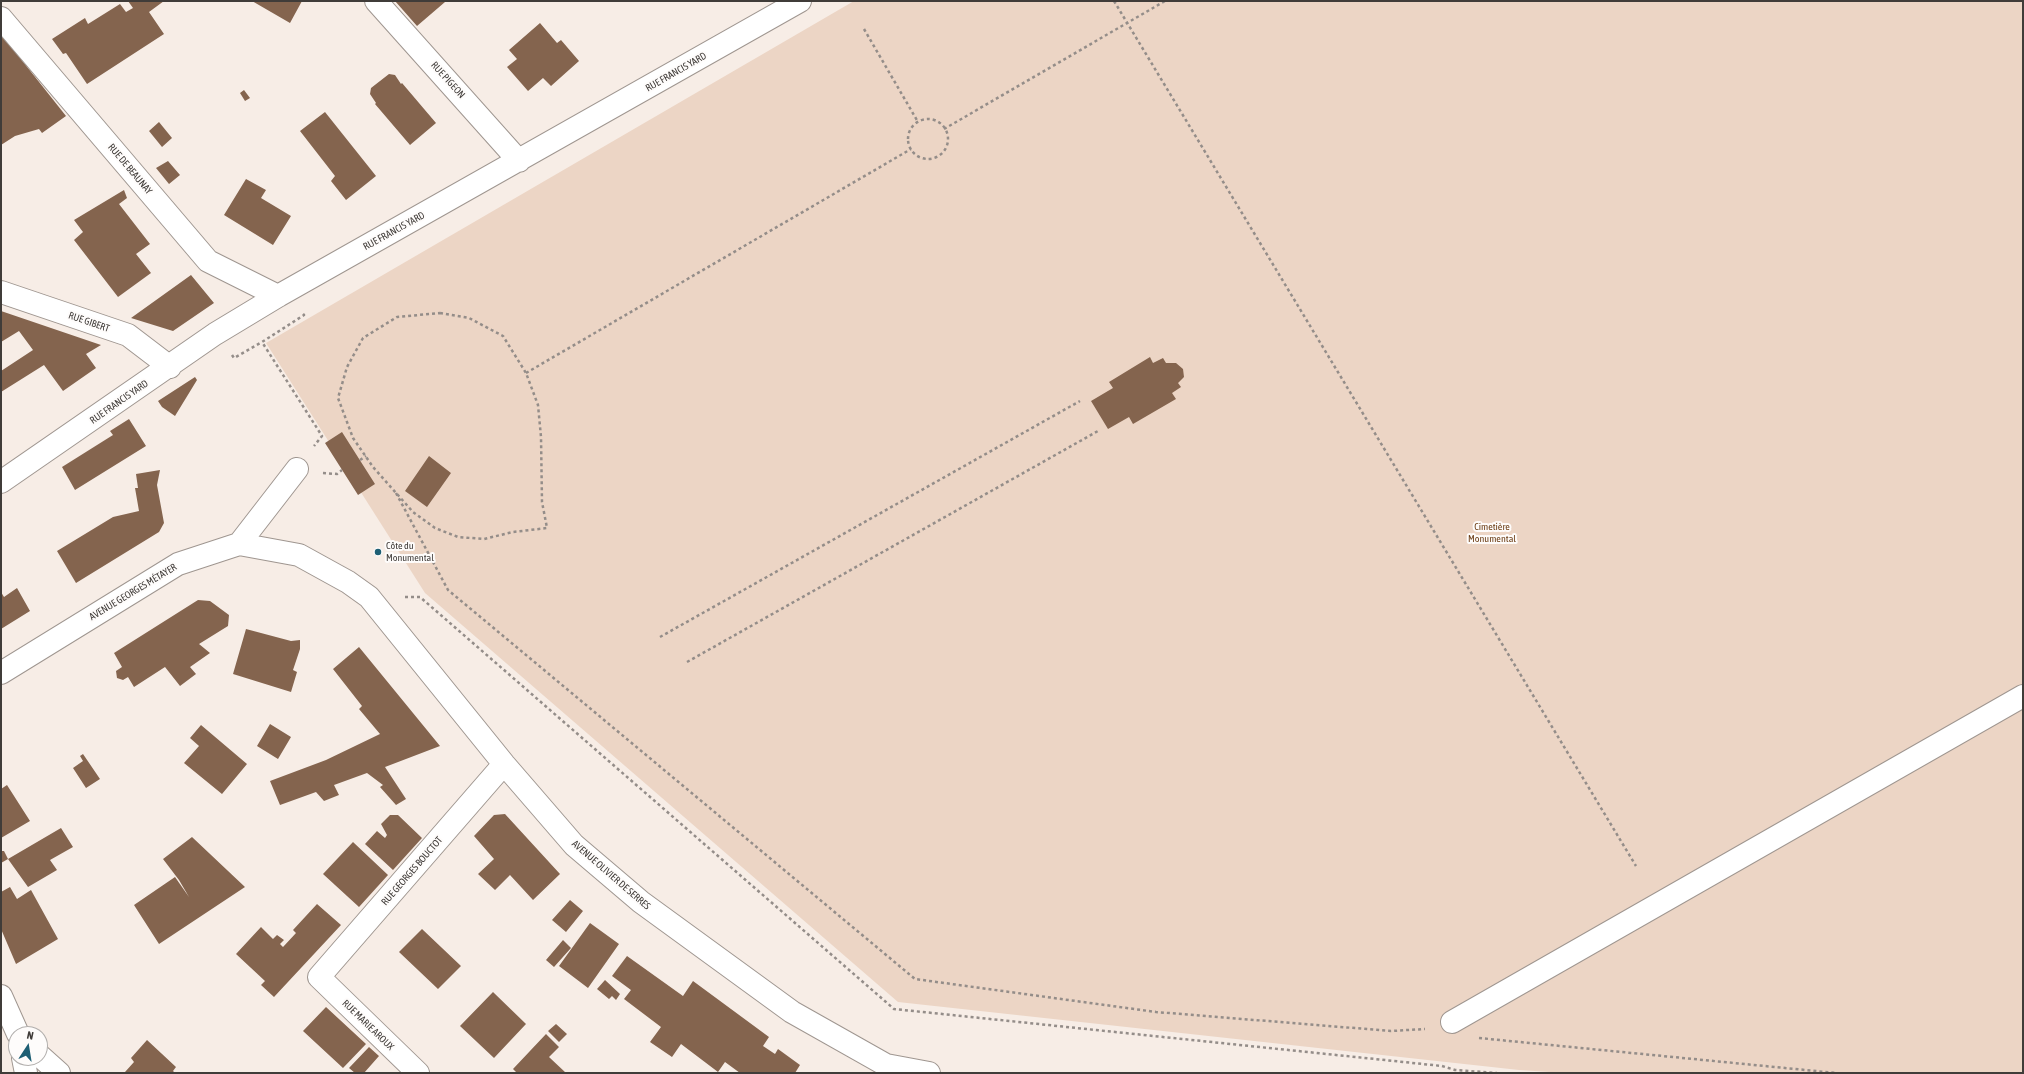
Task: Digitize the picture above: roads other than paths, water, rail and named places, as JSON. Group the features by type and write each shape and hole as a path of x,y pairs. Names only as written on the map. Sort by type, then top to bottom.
{"street":[{"name":"RUE PIGEON","path":"376,1 519,161"},
{"name":"RUE FRANCIS YARD","path":"1,482 170,367 215,334 286,291 519,161 800,1"},
{"name":"RUE DE BEAUNAY","path":"1,18 208,261 286,291"},
{"name":"RUE GIBERT","path":"1,292 128,335 170,367"},
{"path":"239,544 297,469"},
{"name":"AVENUE GEORGES MÉTAYER","path":"1,673 178,564 239,544 299,555"},
{"name":"AVENUE OLIVIER DE SERRES","path":"299,555 348,582 369,597 504,764 574,845 654,912 792,1012 886,1064 929,1073"},
{"path":"1452,1022 2023,696"},
{"name":"RUE GEORGES BOUCTOT","path":"319,977 504,764"},
{"name":"RUE MARIE AROUX","path":"319,977 418,1073"},
{"path":"1,996 14,1026"},
{"path":"48,1063 59,1073"}],"place":[{"name":"Côte du Monumental","path":"378,552"}],"park label":[{"name":"Cimetière Monumental","path":"1492,532"}]}
